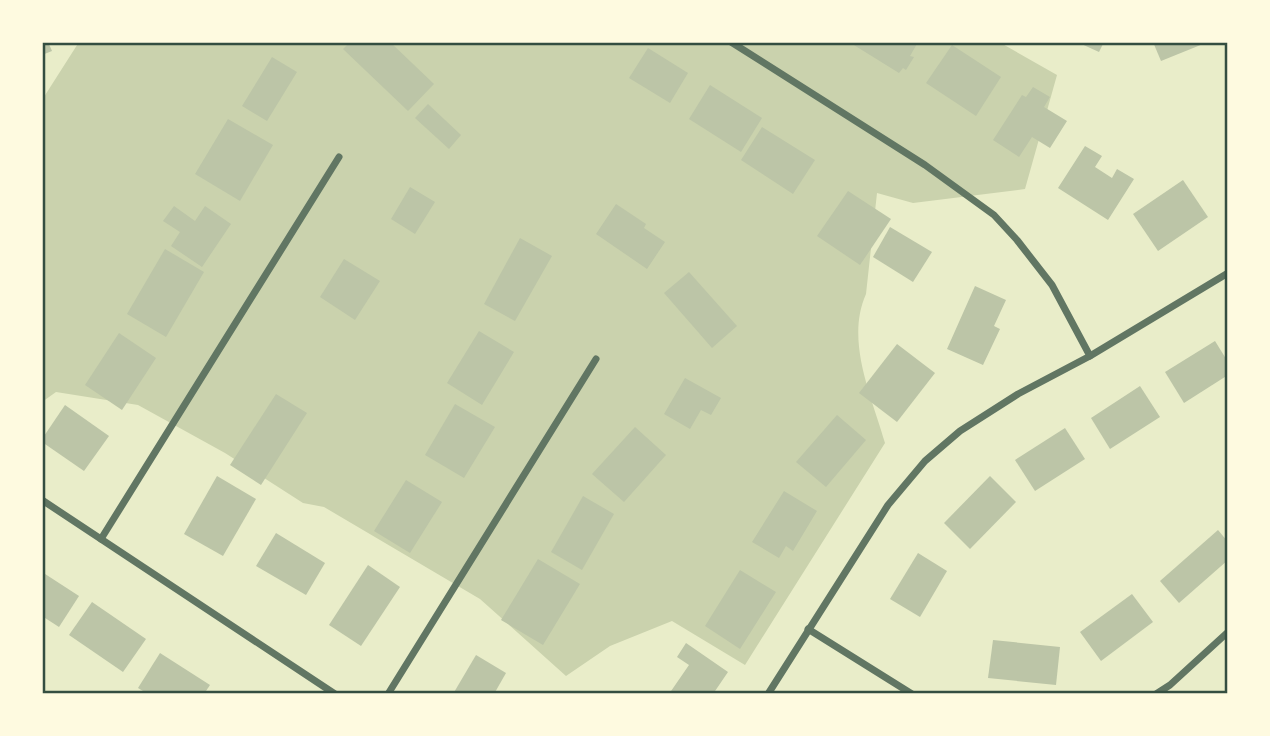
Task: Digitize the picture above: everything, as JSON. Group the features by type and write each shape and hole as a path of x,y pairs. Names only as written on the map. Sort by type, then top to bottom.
{"street":[{"path":"731,42 925,165 994,215 1052,285 1090,356"},
{"path":"101,539 339,157"},
{"path":"768,694 888,505 925,461 960,431 1018,394 1090,356 1228,273"},
{"path":"388,694 596,359"},
{"path":"42,500 334,694"},
{"path":"808,629 912,694"},
{"path":"1156,694 1170,685 1228,632"}],"green space":[{"path":"79,42 999,42 1057,75 1025,189 913,203 877,193 866,294 858,331 863,369 885,443 745,665 672,621 610,646 566,676 480,599 324,507 303,503 225,453 138,405 56,392 42,402 42,100"}],"building":[{"path":"42,42 48,42 52,51 42,55"},
{"path":"350,42 390,42 434,84 408,111 343,49"},
{"path":"849,42 918,42 910,56 914,57 906,70 903,68 899,73"},
{"path":"1077,42 1104,42 1099,52"},
{"path":"1153,42 1208,42 1161,61"},
{"path":"952,45 1001,77 976,116 926,83"},
{"path":"648,48 688,73 670,103 629,78"},
{"path":"272,57 297,72 267,121 242,106"},
{"path":"710,85 762,118 741,152 689,119"},
{"path":"1033,87 1050,97 1044,107 1067,121 1050,148 1032,137 1019,157 993,140 1022,95 1026,97"},
{"path":"428,104 461,135 449,149 415,118"},
{"path":"228,119 273,145 240,201 195,174"},
{"path":"762,127 815,160 793,194 741,160"},
{"path":"1085,146 1102,156 1095,167 1112,178 1117,169 1134,179 1108,220 1058,188"},
{"path":"1183,180 1208,217 1158,251 1133,214"},
{"path":"410,187 435,202 415,234 391,219"},
{"path":"848,191 891,219 860,265 817,236"},
{"path":"616,204 646,224 644,228 665,242 647,269 596,234"},
{"path":"174,206 195,221 205,206 231,224 202,267 171,246 180,232 163,221"},
{"path":"890,227 932,252 913,282 873,257"},
{"path":"520,238 552,256 515,321 484,304"},
{"path":"165,249 204,272 166,337 127,314"},
{"path":"344,259 380,281 355,320 320,297"},
{"path":"689,272 737,326 712,348 664,293"},
{"path":"975,286 1006,300 994,326 1000,329 983,365 947,349"},
{"path":"479,331 514,352 482,405 447,383"},
{"path":"119,333 156,358 122,410 85,385"},
{"path":"1215,341 1228,362 1228,375 1184,403 1165,372"},
{"path":"897,344 935,373 897,422 859,393"},
{"path":"685,378 721,398 711,415 701,410 690,429 664,414"},
{"path":"1140,386 1160,417 1110,449 1091,418"},
{"path":"276,394 307,413 261,485 230,465"},
{"path":"455,404 495,427 464,478 425,455"},
{"path":"65,405 109,436 84,471 42,442"},
{"path":"837,415 866,440 826,487 796,462"},
{"path":"635,427 666,455 624,502 592,474"},
{"path":"1065,428 1085,459 1035,491 1015,460"},
{"path":"217,476 256,499 223,556 184,534"},
{"path":"990,476 1016,502 970,549 944,523"},
{"path":"406,480 442,502 410,553 374,531"},
{"path":"784,491 817,511 793,551 786,546 779,558 752,542"},
{"path":"583,496 614,514 582,570 551,552"},
{"path":"1218,530 1228,542 1228,560 1179,603 1160,581"},
{"path":"276,533 325,563 306,595 256,566"},
{"path":"918,553 947,571 920,617 890,599"},
{"path":"538,559 580,584 543,645 501,620"},
{"path":"368,565 400,587 361,646 329,625"},
{"path":"740,570 776,592 740,649 705,626"},
{"path":"42,572 79,596 59,627 42,616"},
{"path":"1132,594 1153,622 1101,661 1080,632"},
{"path":"92,602 146,639 123,672 69,635"},
{"path":"993,640 1060,647 1056,685 988,678"},
{"path":"686,643 728,672 713,694 669,694 689,665 677,657"},
{"path":"160,653 210,685 204,694 148,694 138,688"},
{"path":"476,655 506,673 494,694 453,694"}]}
